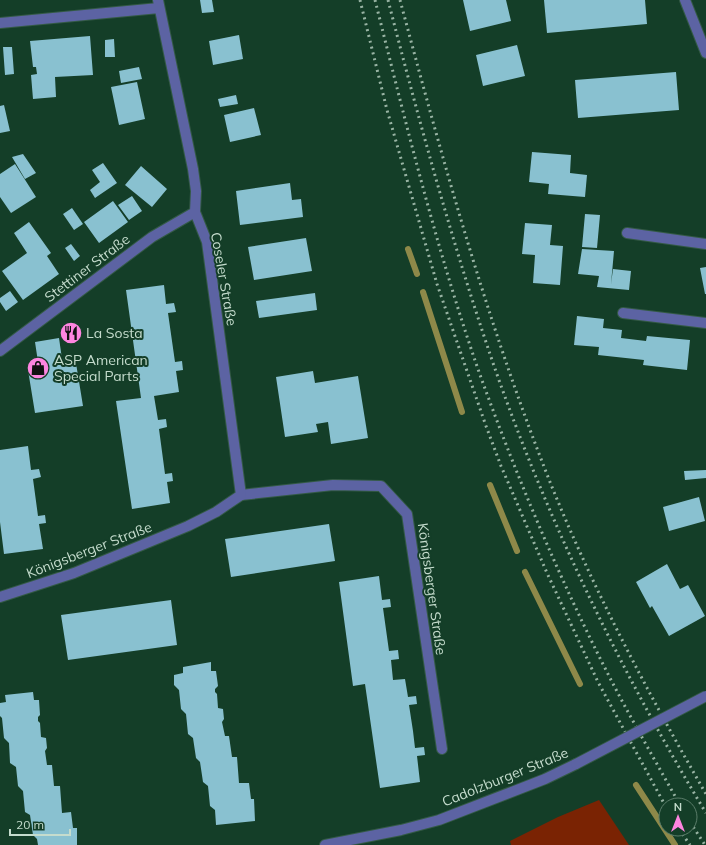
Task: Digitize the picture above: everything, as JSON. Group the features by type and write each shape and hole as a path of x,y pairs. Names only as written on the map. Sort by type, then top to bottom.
{"street":[{"path":"685,0 706,53"},
{"path":"0,23 159,4"},
{"name":"Coseler Straße","path":"159,4 193,169 196,191 195,212 207,242 241,495"},
{"name":"Stettiner Straße","path":"0,351 152,237 195,212"},
{"path":"627,234 706,244"},
{"path":"623,313 706,323"},
{"name":"Königsberger Straße","path":"0,597 74,573 188,526 216,512 241,495 333,485 381,486 407,514 442,749"},
{"name":"Cadolzburger Straße","path":"325,845 402,830 439,820 545,779 706,696"}],"shaded area":[{"path":"599,800 629,845 511,845 510,841 558,817"}],"building":[{"path":"200,0 212,0 214,12 202,13"},
{"path":"463,0 506,0 511,21 470,31"},
{"path":"544,0 645,0 647,24 547,33"},
{"path":"239,35 243,59 213,65 209,41"},
{"path":"90,36 93,75 55,77 56,97 33,99 31,75 37,74 36,67 33,67 30,41"},
{"path":"114,39 115,57 105,57 105,40"},
{"path":"517,45 525,76 483,86 476,55"},
{"path":"3,47 12,47 14,74 5,75"},
{"path":"139,67 142,79 121,83 119,71"},
{"path":"676,72 679,110 578,118 575,80"},
{"path":"137,82 145,119 119,125 111,87"},
{"path":"236,95 238,104 220,107 218,99"},
{"path":"4,105 10,131 0,133 0,106"},
{"path":"254,108 261,135 230,142 224,115"},
{"path":"532,152 571,155 570,173 587,175 585,197 548,194 549,184 529,182"},
{"path":"23,154 36,173 25,179 12,157"},
{"path":"103,163 117,183 95,198 90,190 100,182 92,170"},
{"path":"15,164 36,197 11,213 0,197 0,174"},
{"path":"141,166 167,189 152,207 125,185"},
{"path":"290,183 292,200 301,199 303,217 240,225 236,191"},
{"path":"132,196 142,211 129,220 118,205"},
{"path":"113,201 128,222 99,243 84,222"},
{"path":"72,208 83,224 74,230 63,214"},
{"path":"585,214 600,215 597,248 582,247"},
{"path":"29,222 51,253 47,256 59,274 23,300 2,271 27,253 14,233"},
{"path":"525,223 552,225 550,245 563,246 560,285 533,283 535,255 522,254"},
{"path":"306,238 312,271 254,280 248,247"},
{"path":"71,244 80,256 74,261 65,248"},
{"path":"582,249 614,251 611,284 613,269 631,271 629,290 597,287 599,276 578,274"},
{"path":"706,267 706,294 705,294 700,268"},
{"path":"164,285 166,304 174,303 176,312 168,313 175,362 182,361 183,370 176,371 179,392 154,396 158,420 166,419 167,427 159,429 165,474 172,473 173,481 167,482 170,503 132,509 116,401 141,398 126,290"},
{"path":"10,291 18,302 6,311 0,302 0,298"},
{"path":"315,293 317,310 259,318 256,301"},
{"path":"577,316 604,319 603,328 622,330 621,338 646,341 647,336 690,340 687,370 643,365 644,360 598,355 599,347 574,345"},
{"path":"59,338 62,359 75,357 83,406 35,413 27,364 38,362 35,342"},
{"path":"313,371 315,383 358,376 368,438 331,444 328,422 316,424 318,432 285,437 276,377"},
{"path":"28,446 31,470 39,469 41,477 33,479 38,516 45,515 46,523 39,524 43,549 4,554 0,522 0,450"},
{"path":"706,470 706,478 685,480 684,471"},
{"path":"699,497 705,521 669,531 663,507"},
{"path":"329,524 335,561 231,577 225,539"},
{"path":"667,564 680,589 688,585 705,616 669,636 652,606 650,608 636,582"},
{"path":"379,576 382,600 390,599 391,607 383,608 389,651 398,650 399,659 391,660 393,680 405,679 408,697 416,696 417,704 409,705 415,748 424,747 425,755 417,756 420,782 380,788 365,684 353,686 339,582"},
{"path":"171,600 177,645 68,660 61,615"},
{"path":"211,662 211,671 216,671 218,686 215,689 215,692 217,694 218,708 223,709 224,719 222,722 225,736 229,736 232,757 237,757 239,783 249,783 251,799 254,799 255,821 216,825 215,810 210,806 208,786 203,782 200,762 196,758 193,738 188,734 186,714 181,709 179,690 174,685 174,675 183,673 183,667"},
{"path":"33,692 34,700 39,700 40,715 38,717 38,721 40,723 41,737 46,738 47,748 45,751 47,765 52,765 54,786 60,786 62,813 71,812 73,828 77,828 77,845 38,845 37,839 33,835 30,815 25,812 23,791 18,786 16,767 10,763 9,743 4,738 2,718 0,716 0,703 6,702 5,695"}],"waterway":[{"path":"408,249 417,274"},
{"path":"423,292 462,412"},
{"path":"490,485 517,551"},
{"path":"525,572 580,684"},
{"path":"636,785 675,845"}],"railway":[{"path":"360,0 387,110 437,284 501,466 547,573 598,682 661,797"},
{"path":"375,0 410,140 449,280 493,411 523,488 573,602 617,692 676,797"},
{"path":"388,0 424,136 450,226 477,316 513,419 536,477 587,592 644,704 706,813"},
{"path":"400,0 433,123 488,307 529,427 552,487 586,566 624,643 706,794"},
{"path":"698,834 705,845"},
{"path":"684,837 690,845"}],"place":[{"name":"La Sosta","path":"71,333"},
{"name":"ASP American Special Parts","path":"38,368"}]}
